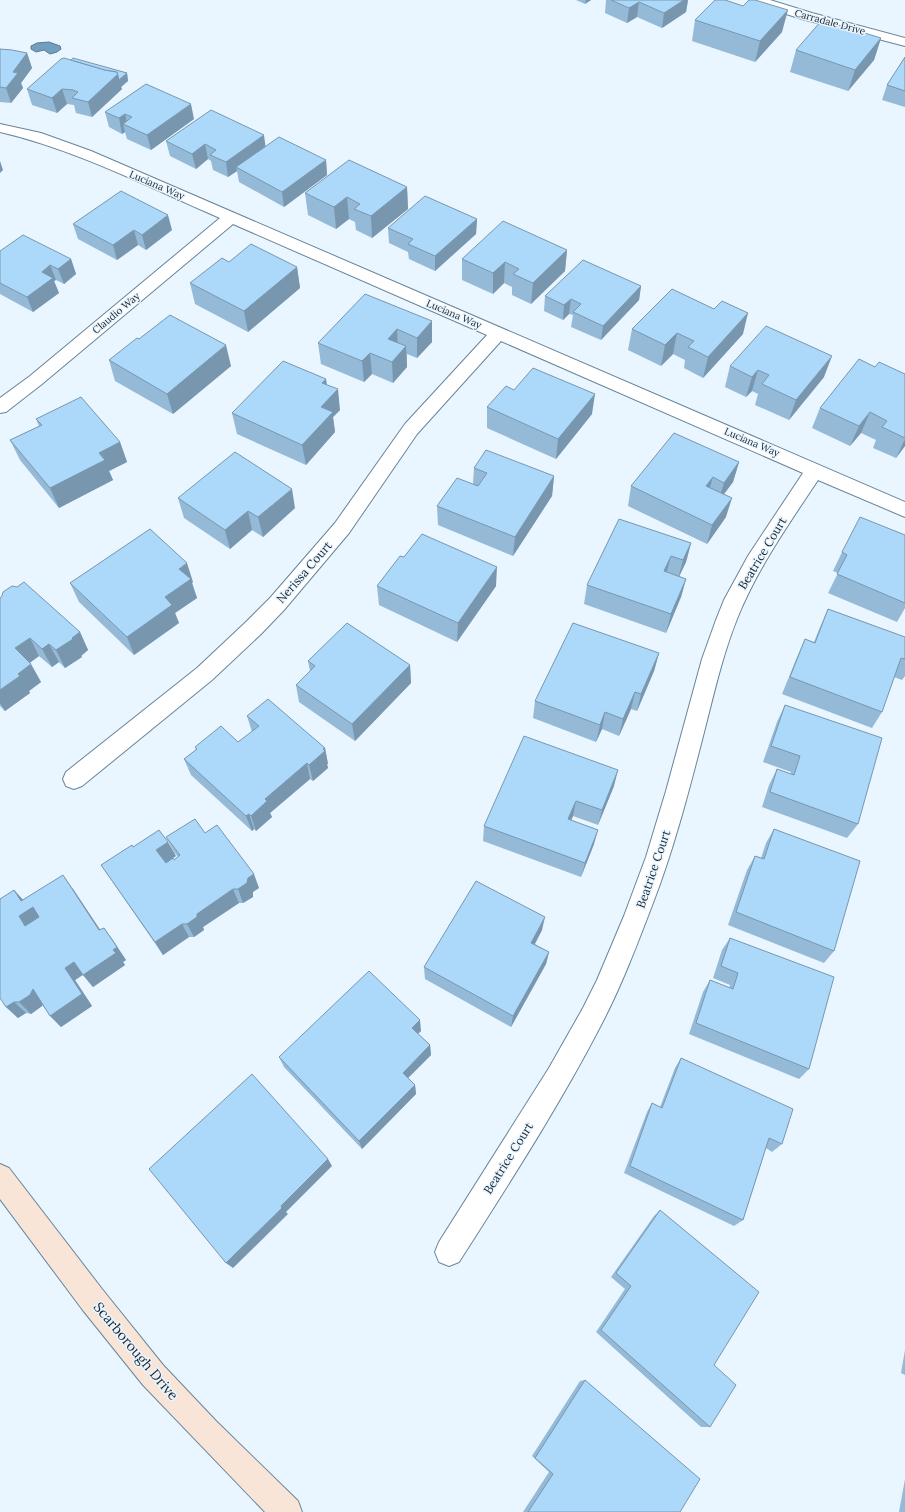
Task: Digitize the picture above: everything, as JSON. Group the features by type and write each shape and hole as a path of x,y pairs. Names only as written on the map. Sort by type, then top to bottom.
{"street":[{"name":"Carradale Drive","path":"756,0 807,16 905,42"},
{"name":"Luciana Way","path":"0,128 36,136 63,145 905,510"},
{"name":"Claudio Way","path":"0,408 42,375 231,217"},
{"name":"Nerissa Court","path":"74,779 196,681 277,605 338,533 362,501 389,458 411,430 499,333"},
{"name":"Beatrice Court","path":"449,1252 558,1079 593,1015 621,956 663,842 715,651 726,620 745,577 815,470"},
{"name":"Scarborough Drive","path":"0,1177 92,1299 153,1376 288,1512"}],"water":[{"path":"49,42 60,46 61,49 50,54 44,50 36,52 31,49 31,46 37,43"}],"building":[{"path":"611,0 684,0 664,13 639,2 629,8"},
{"path":"715,0 725,0 743,6 749,0 755,0 788,10 760,41 695,20"},
{"path":"822,20 881,38 855,70 796,50"},
{"path":"0,49 27,53 13,72 18,73 6,88 0,87"},
{"path":"905,57 905,91 887,85"},
{"path":"64,58 117,72 118,74 88,102 72,98 78,92 73,90 62,89 52,98 27,89"},
{"path":"73,58 127,73 119,80 117,72 71,60"},
{"path":"146,84 191,104 147,135 123,124 132,117 125,114 119,118 105,112"},
{"path":"211,110 264,135 226,162 210,155 216,150 205,144 192,154 166,141"},
{"path":"279,137 326,160 282,192 236,167"},
{"path":"349,160 407,187 371,216 354,209 360,204 347,197 334,207 305,193"},
{"path":"121,191 168,215 142,235 134,230 113,245 73,224"},
{"path":"425,196 477,219 435,256 408,244 413,239 388,228"},
{"path":"503,221 567,250 533,283 513,274 519,269 505,262 493,273 462,259"},
{"path":"23,235 71,259 58,269 50,265 42,272 53,278 27,297 0,283 0,251"},
{"path":"251,244 297,267 244,311 190,283 222,258 229,262"},
{"path":"583,260 641,286 603,326 573,312 581,304 571,299 564,305 545,296"},
{"path":"672,289 714,309 722,301 748,313 708,357 688,347 694,341 677,333 665,345 632,329"},
{"path":"365,294 432,321 417,338 397,329 388,339 406,346 392,362 370,353 362,361 318,343"},
{"path":"170,315 226,345 167,394 109,360"},
{"path":"766,326 832,356 796,400 762,384 769,375 758,370 752,377 730,366"},
{"path":"859,359 875,367 879,362 905,374 905,438 882,427 887,421 870,412 859,426 820,408"},
{"path":"283,361 326,379 322,383 338,389 321,407 333,412 302,445 232,413"},
{"path":"533,368 595,394 558,439 487,407 506,386 514,390"},
{"path":"81,397 120,442 99,453 105,460 50,488 10,440 42,425 36,419"},
{"path":"674,433 739,462 724,483 713,477 706,486 732,498 712,525 631,486"},
{"path":"486,450 554,476 515,537 437,506 457,478 478,486 487,473 474,468"},
{"path":"235,452 292,489 258,517 248,511 225,530 178,498"},
{"path":"860,517 905,535 905,603 837,574 847,555 842,552"},
{"path":"619,519 691,543 683,560 671,556 664,571 686,579 671,614 587,585"},
{"path":"150,529 187,563 179,569 191,579 165,597 172,605 127,637 70,583"},
{"path":"422,534 497,567 458,623 377,586 400,556 404,557"},
{"path":"24,582 80,632 72,638 73,639 56,650 49,644 42,649 30,638 15,648 31,664 18,674 20,676 0,690 0,598 3,592 12,586 17,587"},
{"path":"828,609 905,637 905,659 901,658 882,712 790,677 805,639 815,643"},
{"path":"347,623 410,665 352,724 296,685 315,666 308,661"},
{"path":"573,623 659,653 641,694 635,692 623,719 605,712 600,725 535,701"},
{"path":"268,699 325,748 323,749 325,751 309,765 307,763 265,799 267,801 251,816 249,814 246,816 184,759 197,749 195,747 221,726 238,742 259,726 247,716"},
{"path":"785,705 882,738 858,824 770,792 777,769 794,775 800,756 771,746"},
{"path":"524,736 618,770 602,810 576,801 568,819 598,830 585,863 484,826"},
{"path":"195,819 205,833 217,825 254,874 248,878 247,883 238,889 233,889 197,914 197,917 187,924 182,924 155,942 101,865 159,830 168,842 156,850 166,863 173,858 174,860 180,855 166,837"},
{"path":"774,829 860,861 834,951 736,912 755,856 764,859"},
{"path":"63,875 99,930 104,928 117,947 113,950 116,953 83,975 74,962 65,968 82,994 50,1016 33,989 30,995 19,1002 14,1002 6,1007 0,998 0,899 14,890 21,901","holes":["33,907 39,917 25,926 19,916"]},
{"path":"476,881 545,917 531,943 549,952 513,1016 424,967"},
{"path":"730,938 834,977 809,1069 696,1023 710,980 733,989 738,973 721,966"},
{"path":"369,971 420,1020 412,1028 430,1045 403,1073 415,1085 359,1141 279,1057"},
{"path":"681,1058 793,1109 782,1144 769,1138 743,1220 630,1166 652,1103 662,1108"},
{"path":"252,1074 328,1159 281,1206 282,1208 226,1263 149,1169"},
{"path":"660,1210 759,1292 714,1365 736,1385 710,1427 601,1330 631,1286 616,1273"},
{"path":"585,1380 700,1479 680,1512 528,1512 553,1474 535,1458"}]}
